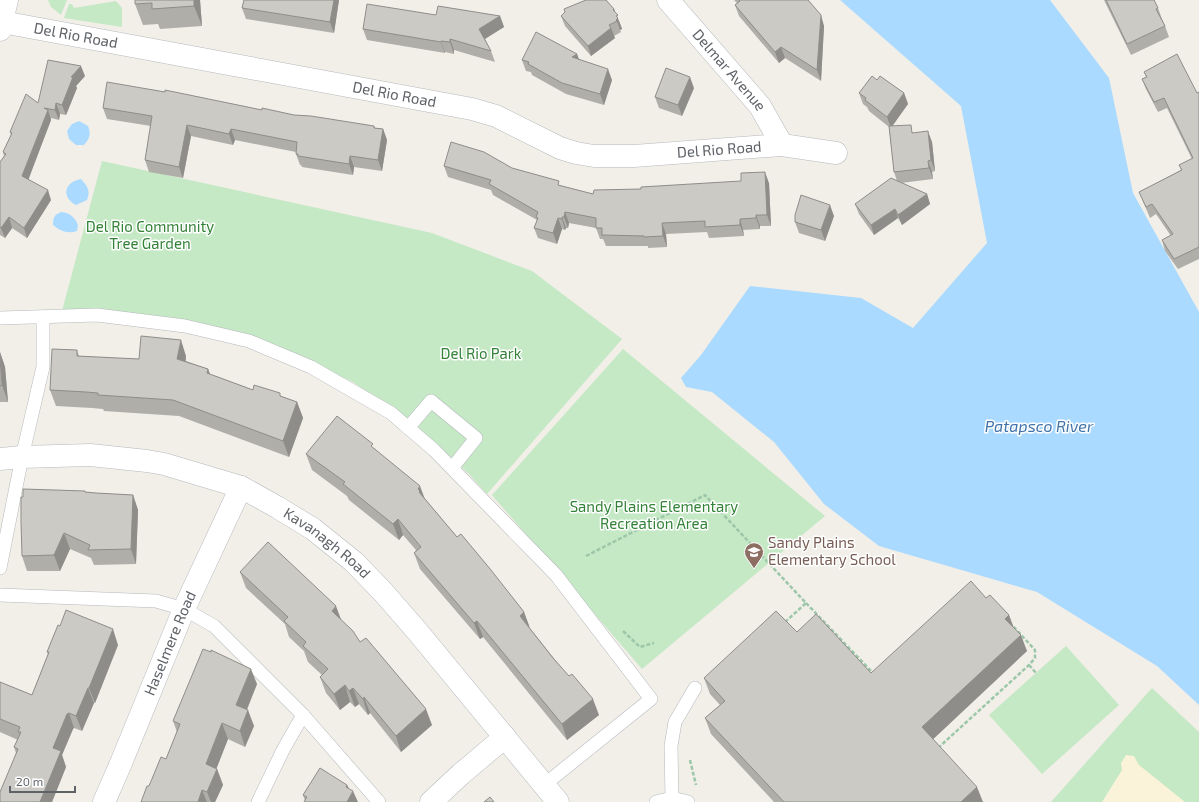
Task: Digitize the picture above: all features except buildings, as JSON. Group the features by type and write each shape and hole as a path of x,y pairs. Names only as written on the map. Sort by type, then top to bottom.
{"street":[{"path":"1,26 7,0"},
{"name":"Delmar Avenue","path":"668,0 760,106 782,145"},
{"name":"Del Rio Road","path":"1,26 472,109 496,116 560,148 576,153 594,156 634,156 782,145 836,153"},
{"name":"Kavanagh Road","path":"0,459 90,455 148,461 164,464 241,487 277,506 313,529 354,562 417,631 558,802"},
{"name":"Haselmere Road","path":"104,802 184,609 241,487"},
{"path":"431,802 461,774 505,737"}],"lane":[{"path":"0,318 97,315 184,326 249,341 311,367 391,413 434,450 556,575 651,699 544,785"},
{"path":"0,568 22,457 42,368 43,317"},
{"path":"408,428 431,401 476,438 452,468"},
{"path":"0,595 156,600 184,609 214,626 303,715 379,802"},
{"path":"672,798 671,746 675,722 695,688"},
{"path":"258,802 283,750 303,715"},
{"path":"656,802 672,798 688,802"}],"path":[{"path":"586,556 705,495 874,674"},
{"path":"783,624 806,603"},
{"path":"935,751 1030,666 1035,658 1036,650 1009,622"},
{"path":"1030,666 1036,673"},
{"path":"690,759 696,784"}],"green space":[{"path":"48,0 67,0 61,15 51,7"},
{"path":"116,1 122,8 122,27 64,18 69,4 72,4 74,8"},
{"name":"Del Rio Park","path":"102,161 432,233 532,271 622,339 487,494 469,474 414,424 353,382 272,346 62,311"},
{"name":"Sandy Plains Elementary Recreation Area","path":"623,349 825,516 642,669 492,495"},
{"path":"1066,646 1119,705 1042,774 989,715"},
{"path":"1152,688 1199,732 1199,802 1051,802"}],"sand":[{"path":"1126,755 1134,756 1139,765 1185,802 1102,802 1122,770 1121,763"}],"water":[{"name":"Patapsco River","path":"840,0 1050,0 1109,78 1133,193 1199,312 1199,705 1157,666 1037,592 879,546 824,504 774,442 712,392 686,387 681,378 701,355 750,286 861,298 913,328 987,243 961,106"},
{"path":"79,121 88,126 89,138 84,145 76,145 69,139 67,131 72,124"},
{"path":"81,179 88,188 89,193 87,200 76,205 68,198 66,190 71,183"},
{"path":"61,212 70,214 74,218 78,225 77,231 64,231 53,225 54,217"}],"place":[{"name":"Sandy Plains Elementary School","path":"754,569"}],"park label":[{"name":"Del Rio Community Tree Garden","path":"150,236"}]}
